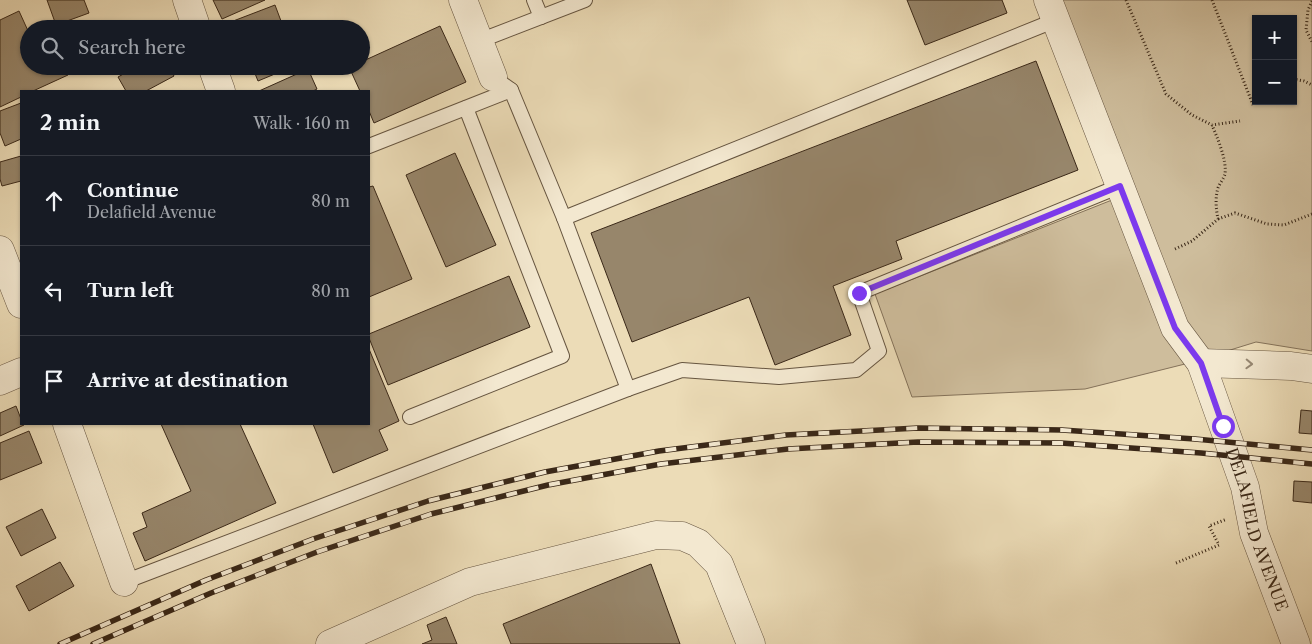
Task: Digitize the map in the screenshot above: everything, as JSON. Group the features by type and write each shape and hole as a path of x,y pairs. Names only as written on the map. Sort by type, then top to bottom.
{"street":[{"path":"187,0 195,20"},
{"path":"463,0 479,41 502,84"},
{"name":"DELAFIELD AVENUE","path":"1052,10 1175,328 1201,363 1245,487 1254,533 1296,644"},
{"path":"215,75 221,90"},
{"path":"0,250 20,301"},
{"path":"1201,363 1291,366 1312,369"},
{"path":"0,381 20,372"},
{"path":"67,425 124,582"},
{"path":"330,644 470,582 656,535 682,536 698,543 719,564 751,644"}],"lane":[{"path":"534,0 540,17"},
{"path":"479,41 585,0"},
{"path":"564,218 1052,10"},
{"path":"370,146 466,108 502,84 564,218 628,389"},
{"path":"410,417 562,356 466,108"},
{"path":"124,582 682,370 779,376 856,370 879,351 859,293 1120,186"}],"path":[{"path":"1126,0 1166,94 1192,116 1212,124 1240,121"},
{"path":"1212,0 1253,105"},
{"path":"1312,1 1308,10 1306,30 1312,42"},
{"path":"1297,80 1312,85"},
{"path":"1212,124 1219,140 1225,174 1218,190 1216,204 1218,219"},
{"path":"1175,249 1192,241 1218,219 1236,213 1266,224 1284,225 1312,214"},
{"path":"1176,563 1219,545 1209,526 1228,518"}],"shaded area":[{"path":"1050,0 1312,0 1312,351 1256,342 1185,364 1085,389 912,397 875,294 1122,196"}],"building":[{"path":"47,0 84,0 89,13 70,20 54,20"},
{"path":"213,0 265,0 222,19"},
{"path":"907,0 1002,0 1007,13 925,45"},
{"path":"275,5 281,20 236,20"},
{"path":"19,11 23,20 20,20 20,75 68,75 35,90 20,90 20,97 0,107 0,20"},
{"path":"440,26 466,82 374,123 370,113 370,90 360,90 353,75 370,75 370,58"},
{"path":"1036,61 1078,170 896,241 902,259 833,286 851,335 775,365 749,297 632,342 591,233"},
{"path":"122,75 174,76 148,90 125,90 118,77"},
{"path":"256,75 272,75 258,81"},
{"path":"295,75 311,75 317,89 315,90 261,90"},
{"path":"20,103 20,139 5,146 0,133 0,111"},
{"path":"455,153 496,245 446,267 406,175"},
{"path":"20,156 20,181 2,186 0,162"},
{"path":"373,186 412,279 370,297 370,187"},
{"path":"509,276 530,327 388,385 370,340 370,334"},
{"path":"370,351 399,421 379,430 388,450 333,473 313,425 370,425"},
{"path":"16,406 20,416 20,425 24,425 0,436 0,413"},
{"path":"1301,410 1312,411 1312,434 1299,433"},
{"path":"161,425 240,425 276,503 145,561 133,533 147,527 142,513 191,491"},
{"path":"29,431 42,463 0,480 0,443"},
{"path":"1294,481 1312,482 1312,503 1293,501"},
{"path":"42,509 56,538 21,556 6,527"},
{"path":"60,562 74,586 29,611 16,586"},
{"path":"651,564 680,644 511,644 503,624"},
{"path":"446,617 457,644 422,644 432,640 427,625"}],"railway":[{"path":"60,644 206,580 313,539 428,501 545,472 659,451 786,435 918,428 1062,430 1195,439 1312,450"},
{"path":"93,644 211,593 317,552 431,514 548,485 661,464 788,449 918,442 1061,443 1201,453 1312,464"}],"route":[{"path":"859,293 1120,186 1175,328 1201,363 1223,426"}]}
